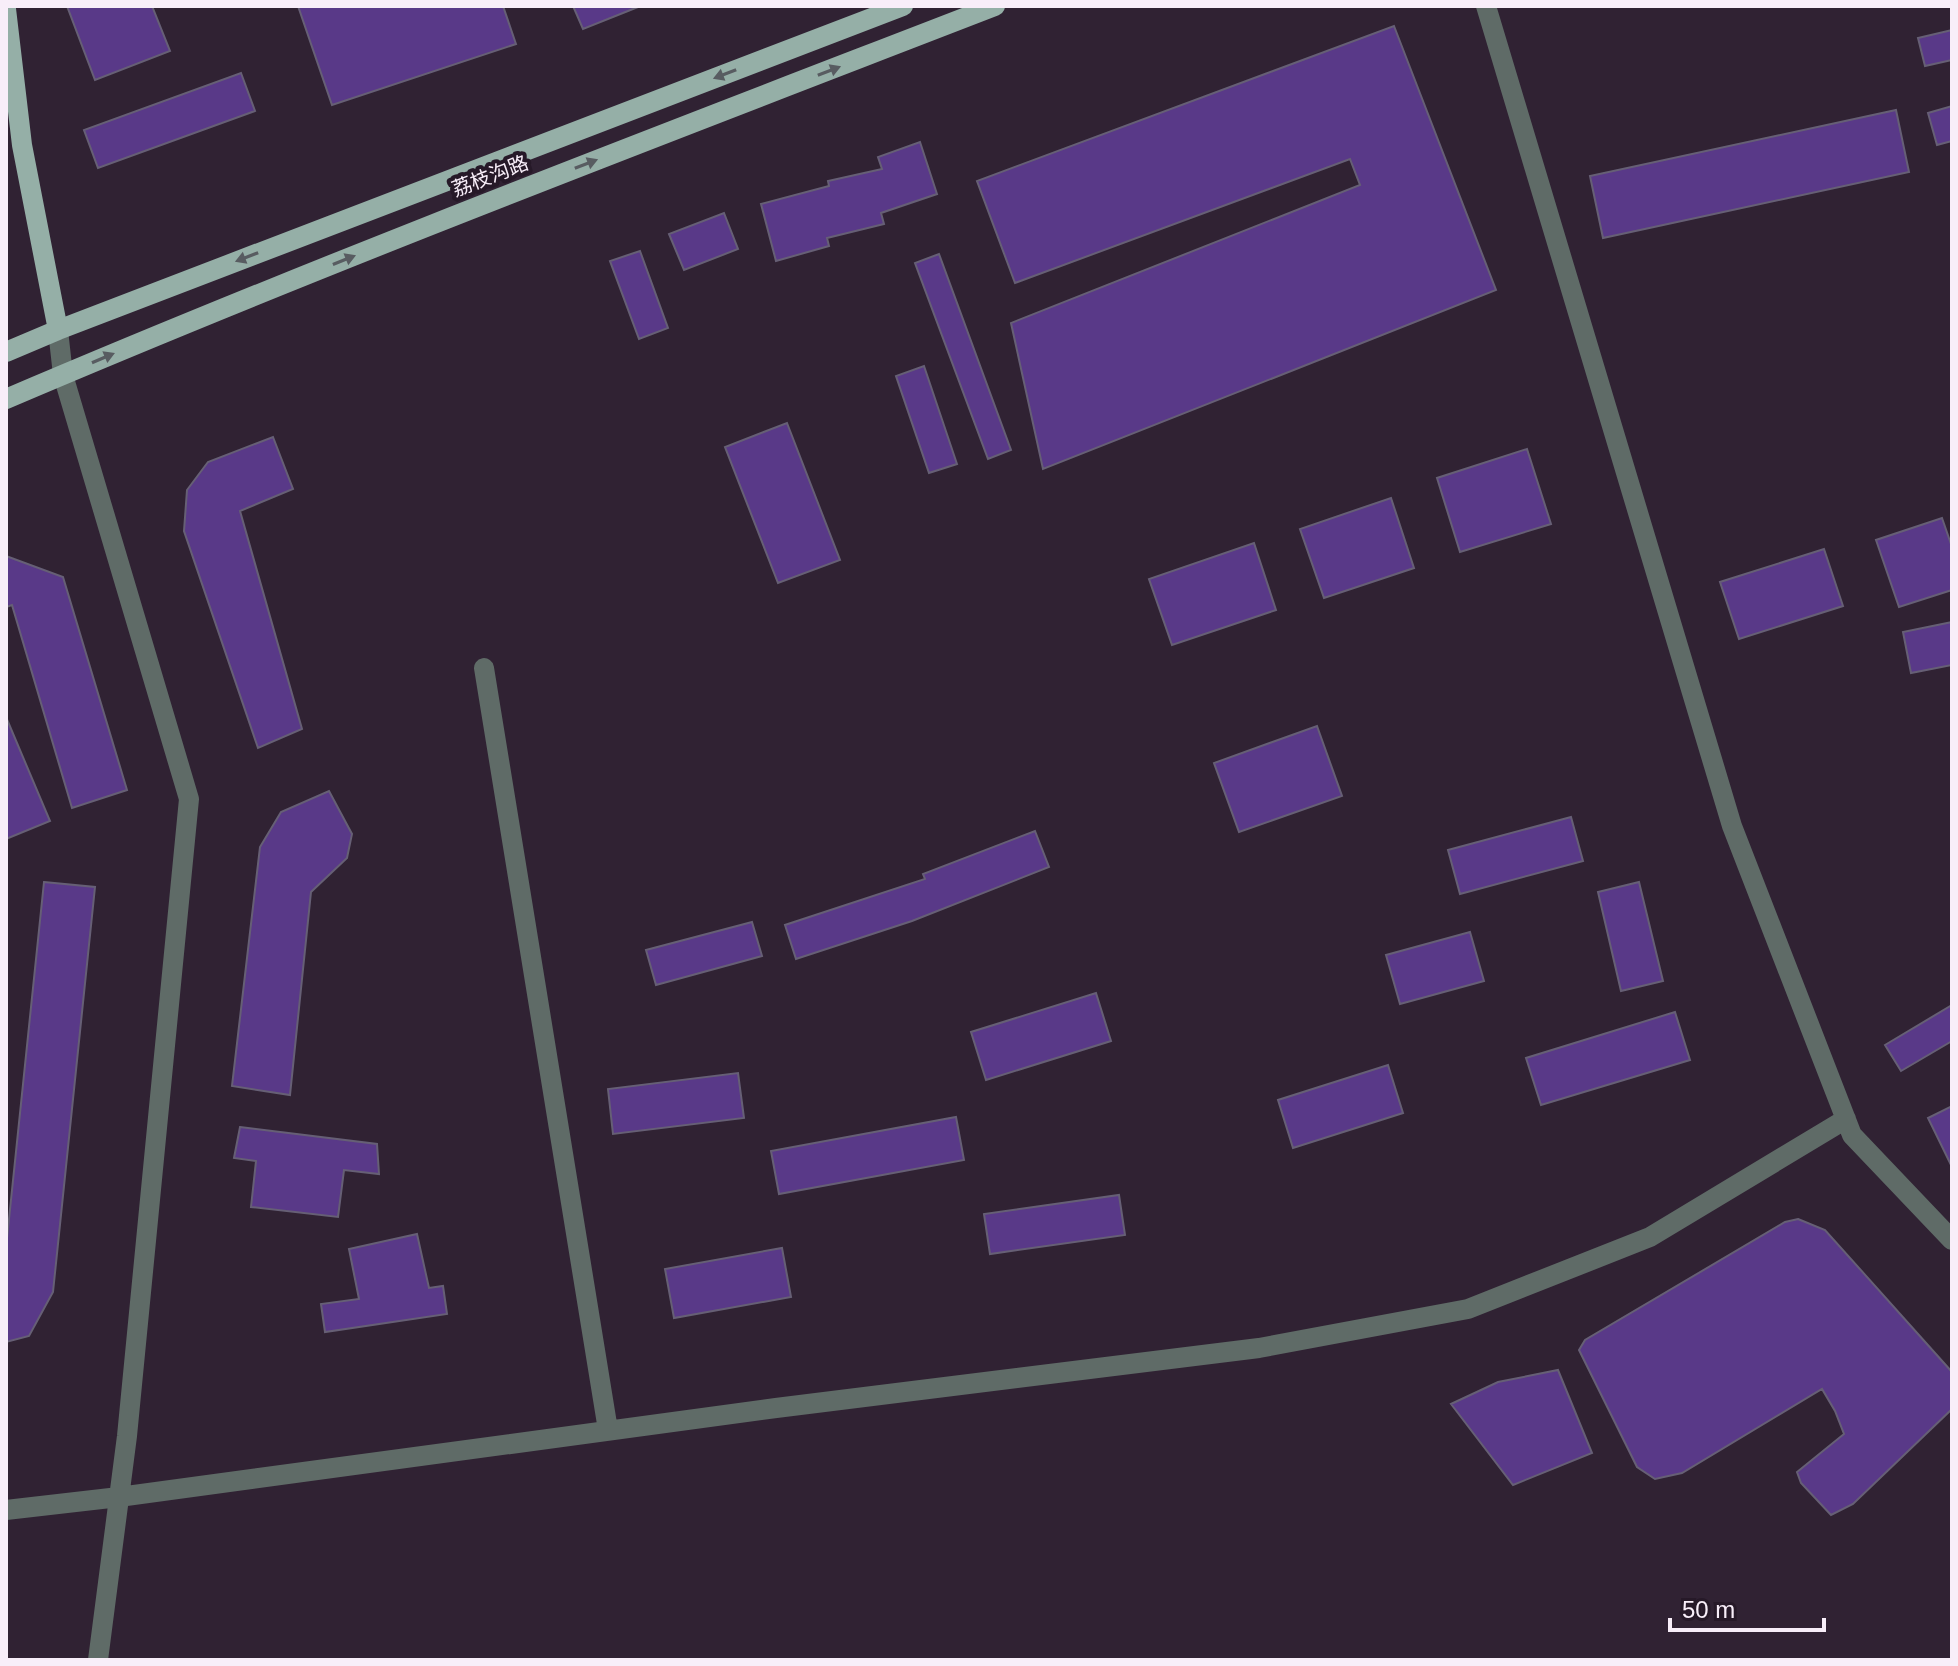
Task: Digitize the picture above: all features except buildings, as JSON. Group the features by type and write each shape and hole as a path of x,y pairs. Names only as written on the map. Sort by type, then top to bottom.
{"main road":[{"name":"荔枝沟路","path":"6,352 903,6"},
{"name":"荔枝沟路","path":"6,399 478,206 995,6"},
{"path":"6,9 22,145 58,330"}],"street":[{"path":"1486,6 1732,826 1852,1135 1952,1240"},
{"path":"58,330 63,375 189,799 127,1436 98,1660"},
{"path":"484,668 608,1430"},
{"path":"6,1510 776,1408 1259,1348 1468,1309 1650,1237 1846,1119"}]}
